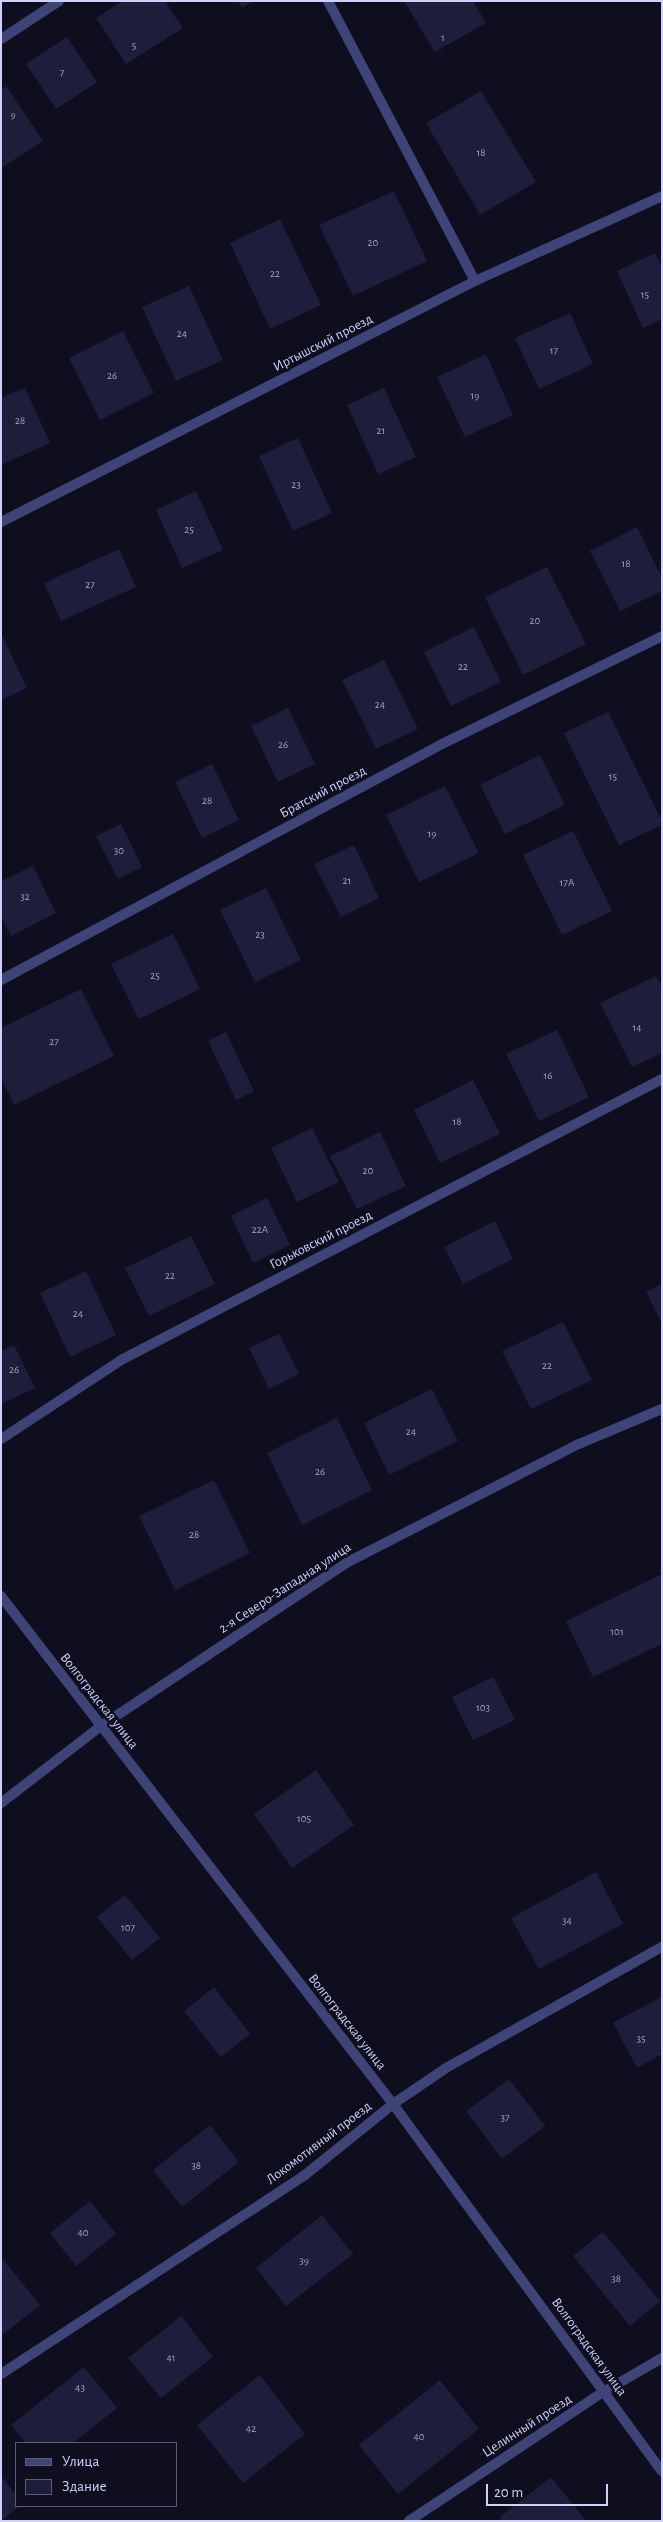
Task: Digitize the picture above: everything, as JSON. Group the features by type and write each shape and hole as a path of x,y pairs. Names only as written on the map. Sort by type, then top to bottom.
{"street":[{"path":"1,39 59,1"},
{"path":"328,1 475,281"},
{"name":"Иртышский проезд","path":"1,522 475,281 662,196"},
{"name":"Братский проезд","path":"1,980 442,744 662,636"},
{"name":"Горьковский проезд","path":"1,1439 123,1358 662,1079"},
{"name":"2-я Северо-Западная улица","path":"1,1803 101,1726 346,1563 579,1444 662,1409"},
{"name":"Волгоградская улица","path":"1,1596 394,2104 662,2471"},
{"name":"Локомотивный проезд","path":"1,2374 305,2175 394,2104 446,2068 662,1948"},
{"name":"Целинный проезд","path":"409,2521 605,2392 662,2358"}],"building":[{"path":"122,1 165,1 183,28 126,64 96,18"},
{"path":"238,1 253,1 242,8"},
{"path":"404,1 473,1 486,23 435,52"},
{"path":"67,37 97,82 56,109 26,64"},
{"path":"6,86 43,141 1,168 1,90"},
{"path":"481,91 536,182 480,215 426,123"},
{"path":"394,191 427,261 353,296 319,225"},
{"path":"280,219 321,305 270,329 230,243"},
{"path":"655,253 662,267 662,319 643,328 617,271"},
{"path":"189,286 223,360 176,381 142,307"},
{"path":"570,313 593,364 539,389 515,338"},
{"path":"123,331 154,393 100,420 69,358"},
{"path":"486,354 513,415 465,437 437,377"},
{"path":"25,388 50,443 1,465 1,398"},
{"path":"384,388 416,457 378,474 347,405"},
{"path":"298,438 332,513 293,531 259,456"},
{"path":"196,491 223,550 182,568 156,510"},
{"path":"637,527 662,578 662,591 620,611 590,551"},
{"path":"119,549 136,587 61,621 44,583"},
{"path":"547,567 586,644 523,675 485,597"},
{"path":"474,627 501,682 451,706 424,652"},
{"path":"1,633 27,688 1,700"},
{"path":"384,660 418,729 376,749 342,680"},
{"path":"288,708 315,764 278,782 251,726"},
{"path":"608,712 662,821 662,825 619,845 564,733"},
{"path":"540,755 565,805 505,834 480,785"},
{"path":"212,764 239,820 202,838 175,782"},
{"path":"445,786 479,853 419,882 386,815"},
{"path":"121,824 142,867 118,879 96,836"},
{"path":"573,831 612,911 562,935 523,855"},
{"path":"354,845 379,898 341,917 314,864"},
{"path":"33,866 56,913 11,936 1,917 1,881"},
{"path":"266,888 301,960 255,982 220,910"},
{"path":"173,934 200,989 139,1019 111,964"},
{"path":"656,976 662,988 662,1053 632,1067 600,1003"},
{"path":"81,989 114,1056 14,1105 1,1078 1,1028"},
{"path":"557,1030 589,1097 539,1121 506,1054"},
{"path":"226,1032 254,1091 236,1100 208,1041"},
{"path":"473,1080 500,1134 440,1163 414,1110"},
{"path":"312,1128 339,1182 297,1202 271,1148"},
{"path":"380,1132 406,1186 357,1209 330,1156"},
{"path":"267,1198 290,1245 253,1263 231,1216"},
{"path":"495,1221 513,1259 463,1284 444,1247"},
{"path":"191,1236 215,1284 149,1316 125,1268"},
{"path":"86,1271 116,1335 70,1357 40,1293"},
{"path":"662,1284 662,1323 646,1292"},
{"path":"563,1322 592,1380 531,1409 502,1351"},
{"path":"279,1334 299,1374 269,1389 249,1348"},
{"path":"14,1345 35,1388 1,1404 1,1351"},
{"path":"432,1389 458,1441 389,1475 364,1423"},
{"path":"337,1418 372,1490 302,1525 267,1453"},
{"path":"214,1480 250,1553 175,1590 139,1516"},
{"path":"662,1574 662,1644 593,1677 566,1621"},
{"path":"493,1677 515,1720 473,1740 452,1697"},
{"path":"316,1770 354,1825 292,1868 254,1814"},
{"path":"596,1872 623,1924 539,1969 511,1918"},
{"path":"125,1895 160,1938 132,1960 97,1917"},
{"path":"214,1987 250,2034 221,2057 184,2011"},
{"path":"661,1997 662,2054 637,2068 613,2023"},
{"path":"509,2079 545,2126 502,2159 466,2111"},
{"path":"210,2125 239,2162 182,2207 153,2170"},
{"path":"90,2201 116,2234 76,2266 50,2233"},
{"path":"322,2215 353,2254 286,2306 256,2268"},
{"path":"603,2232 660,2301 630,2326 573,2256"},
{"path":"1,2257 40,2305 1,2336"},
{"path":"181,2316 213,2357 161,2398 128,2358"},
{"path":"84,2367 117,2408 74,2442 25,2442 11,2425"},
{"path":"260,2375 305,2434 243,2483 197,2425"},
{"path":"440,2380 479,2429 398,2494 359,2445"},
{"path":"1,2476 15,2494 15,2507 19,2507 1,2521"},
{"path":"551,2477 586,2521 502,2521 500,2517"}]}
